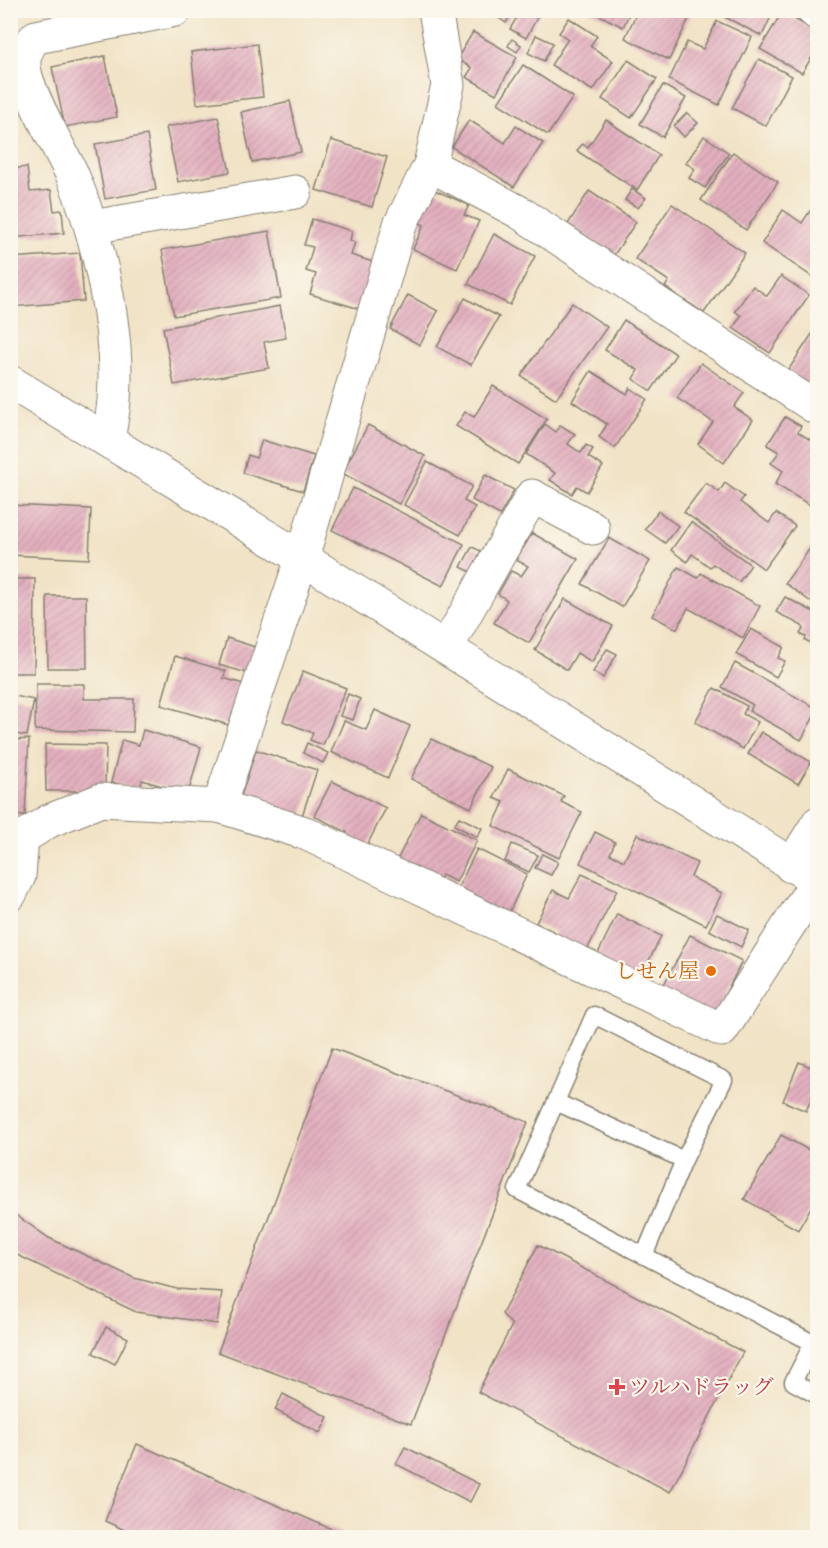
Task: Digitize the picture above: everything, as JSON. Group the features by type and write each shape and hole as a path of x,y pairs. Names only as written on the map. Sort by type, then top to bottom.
{"street":[{"path":"108,441 114,399 114,369 105,292 92,227 71,173 25,71 24,60 30,43 36,37 175,10"},
{"path":"219,806 302,558 400,225 430,165 448,85 435,10"},
{"path":"813,10 818,14"},
{"path":"430,165 519,212 818,409"},
{"path":"92,227 296,192"},
{"path":"10,382 302,558 809,876"},
{"path":"446,648 532,496 593,528"},
{"path":"10,894 19,876 16,836 49,821 101,800 219,806 305,833 722,1030 809,876 818,823"}],"lane":[{"path":"644,1256 684,1160 724,1080 594,1015 517,1190 644,1256 815,1344 793,1382 818,1396"},
{"path":"556,1102 684,1160"}],"building":[{"path":"487,10 514,10 506,23"},
{"path":"521,10 540,12 526,38 510,29"},
{"path":"589,10 631,10 623,27"},
{"path":"638,10 693,10 669,60 625,38"},
{"path":"711,10 774,10 762,36"},
{"path":"782,12 810,28 812,24 818,27 818,47 802,73 760,49"},
{"path":"569,18 597,36 590,46 613,61 593,91 551,65 568,39 559,33"},
{"path":"717,21 752,37 719,105 669,80 687,42 703,49"},
{"path":"473,32 517,57 496,94 466,77 472,68 457,59"},
{"path":"536,35 553,43 544,61 528,53"},
{"path":"512,39 521,45 517,52 508,46"},
{"path":"257,44 263,97 197,104 191,52"},
{"path":"105,56 117,117 65,127 52,67"},
{"path":"759,59 792,76 766,126 732,108"},
{"path":"628,60 657,79 631,118 602,99"},
{"path":"523,65 573,97 548,135 498,103"},
{"path":"663,85 686,98 663,137 640,124"},
{"path":"290,101 301,152 252,162 241,112"},
{"path":"687,113 698,123 684,137 674,126"},
{"path":"218,117 230,172 178,182 166,127"},
{"path":"469,120 505,143 516,126 543,143 514,187 452,147"},
{"path":"606,120 659,155 637,190 577,151 582,144 588,147"},
{"path":"147,135 156,190 105,199 95,144"},
{"path":"704,136 729,153 705,188 689,178 695,169 686,163"},
{"path":"331,140 387,157 372,207 316,190"},
{"path":"733,152 778,182 746,230 701,200"},
{"path":"27,167 30,192 51,190 54,211 62,210 64,233 10,238 10,169"},
{"path":"430,188 469,205 464,215 479,221 457,269 413,249 424,225 415,221"},
{"path":"632,189 646,198 638,208 625,200"},
{"path":"589,191 636,222 614,255 568,224"},
{"path":"818,199 818,273 814,278 762,243 783,210 802,223"},
{"path":"672,204 745,253 704,313 665,287 669,281 635,259"},
{"path":"312,219 352,231 350,241 355,242 351,255 376,263 363,310 310,294 316,274 306,271 313,247 304,245"},
{"path":"269,231 281,298 174,316 162,250"},
{"path":"494,234 535,256 510,305 468,284"},
{"path":"80,253 84,301 10,307 10,258"},
{"path":"781,276 809,295 770,353 733,328 741,316 735,311 753,286 767,296"},
{"path":"408,295 438,311 420,345 390,329"},
{"path":"465,298 499,317 471,365 437,347"},
{"path":"572,303 607,327 556,399 521,376"},
{"path":"280,306 286,338 264,342 269,368 174,385 163,328"},
{"path":"624,320 676,354 651,391 633,379 638,370 605,350"},
{"path":"812,334 818,338 818,393 787,372"},
{"path":"701,363 744,393 734,407 753,420 724,463 698,444 713,422 677,398"},
{"path":"591,371 627,394 630,388 647,399 615,448 599,437 607,424 572,401"},
{"path":"493,386 547,419 518,464 456,426 465,412 474,417"},
{"path":"785,417 801,426 798,432 818,445 818,510 775,484 783,471 771,463 779,452 767,445"},
{"path":"545,424 556,432 560,425 575,434 568,444 581,453 586,445 593,449 588,457 603,466 587,492 577,486 572,494 550,480 555,473 526,454"},
{"path":"368,425 425,456 399,504 342,473"},
{"path":"262,440 314,456 303,491 243,473 248,455 256,458"},
{"path":"427,462 472,486 464,501 475,507 460,535 404,505"},
{"path":"485,475 514,490 500,515 472,500"},
{"path":"706,483 719,492 725,483 744,497 740,502 769,523 776,513 795,526 764,569 684,512"},
{"path":"353,488 464,544 443,586 332,530"},
{"path":"10,505 91,509 89,559 10,555"},
{"path":"658,511 678,526 665,543 645,529"},
{"path":"691,522 751,565 739,582 713,564 710,567 692,554 687,562 671,550"},
{"path":"532,533 578,559 529,643 494,623 507,600 498,594 511,571 521,576 528,566 516,560"},
{"path":"609,538 650,561 622,607 582,584"},
{"path":"472,547 481,551 471,572 461,567"},
{"path":"811,547 818,552 818,607 785,583"},
{"path":"678,567 698,578 701,573 760,606 743,638 688,608 677,629 652,616"},
{"path":"10,579 35,579 34,673 10,673"},
{"path":"47,596 86,596 87,668 48,668"},
{"path":"785,597 818,614 818,647 805,640 806,637 800,634 804,627 776,612"},
{"path":"565,599 613,626 592,662 577,653 567,670 535,650"},
{"path":"751,629 784,647 778,658 785,661 776,677 736,654"},
{"path":"227,638 255,647 247,673 219,665"},
{"path":"607,649 617,654 603,678 593,672"},
{"path":"175,656 226,671 223,678 244,684 232,726 161,705"},
{"path":"735,663 818,709 801,740 749,711 753,705 722,687"},
{"path":"303,671 346,688 323,745 310,740 313,733 283,721"},
{"path":"36,684 84,684 84,699 134,699 133,732 35,730"},
{"path":"714,688 747,706 743,714 758,722 743,749 695,722"},
{"path":"348,694 360,699 353,720 340,716"},
{"path":"10,695 34,700 27,736 10,733"},
{"path":"375,710 410,726 388,778 331,752 344,721 366,730"},
{"path":"143,730 201,747 188,794 142,780 140,790 111,782 122,740 139,745"},
{"path":"761,732 811,762 798,784 748,754"},
{"path":"29,739 25,816 10,815 10,759 13,759 14,740"},
{"path":"431,739 491,767 471,808 411,779"},
{"path":"307,743 328,753 323,763 303,753"},
{"path":"45,744 106,745 105,791 46,791"},
{"path":"256,750 317,770 302,816 241,796"},
{"path":"508,769 564,796 561,802 582,812 559,858 493,826 504,802 494,798"},
{"path":"332,781 386,808 364,851 342,840 347,832 314,816"},
{"path":"421,813 477,840 456,882 442,875 438,885 395,864"},
{"path":"459,817 482,828 477,837 454,825"},
{"path":"595,832 615,842 610,854 624,861 637,834 697,863 691,877 722,893 706,925 580,863"},
{"path":"512,844 538,855 529,872 505,861"},
{"path":"477,849 527,874 506,919 455,894"},
{"path":"542,854 558,862 551,875 535,868"},
{"path":"582,874 617,890 583,958 551,941 555,932 536,923 553,890 569,898"},
{"path":"617,914 661,936 639,981 595,960"},
{"path":"717,914 749,930 741,947 709,930"},
{"path":"690,935 742,961 712,1020 660,992"},
{"path":"332,1048 528,1122 411,1424 218,1352"},
{"path":"799,1062 818,1070 818,1083 806,1111 783,1101"},
{"path":"781,1135 818,1155 818,1195 798,1230 744,1199"},
{"path":"10,1211 49,1238 134,1278 177,1289 222,1292 217,1324 136,1312 11,1252"},
{"path":"538,1245 743,1352 670,1492 478,1392 512,1325 502,1314"},
{"path":"106,1327 128,1338 115,1364 93,1353"},
{"path":"283,1394 328,1417 320,1433 275,1410"},
{"path":"137,1444 352,1538 142,1538 105,1521"},
{"path":"405,1447 479,1484 470,1502 396,1464"}],"place":[{"name":"しせん屋","path":"711,971"},
{"name":"ツルハドラッグ","path":"617,1387"}]}
